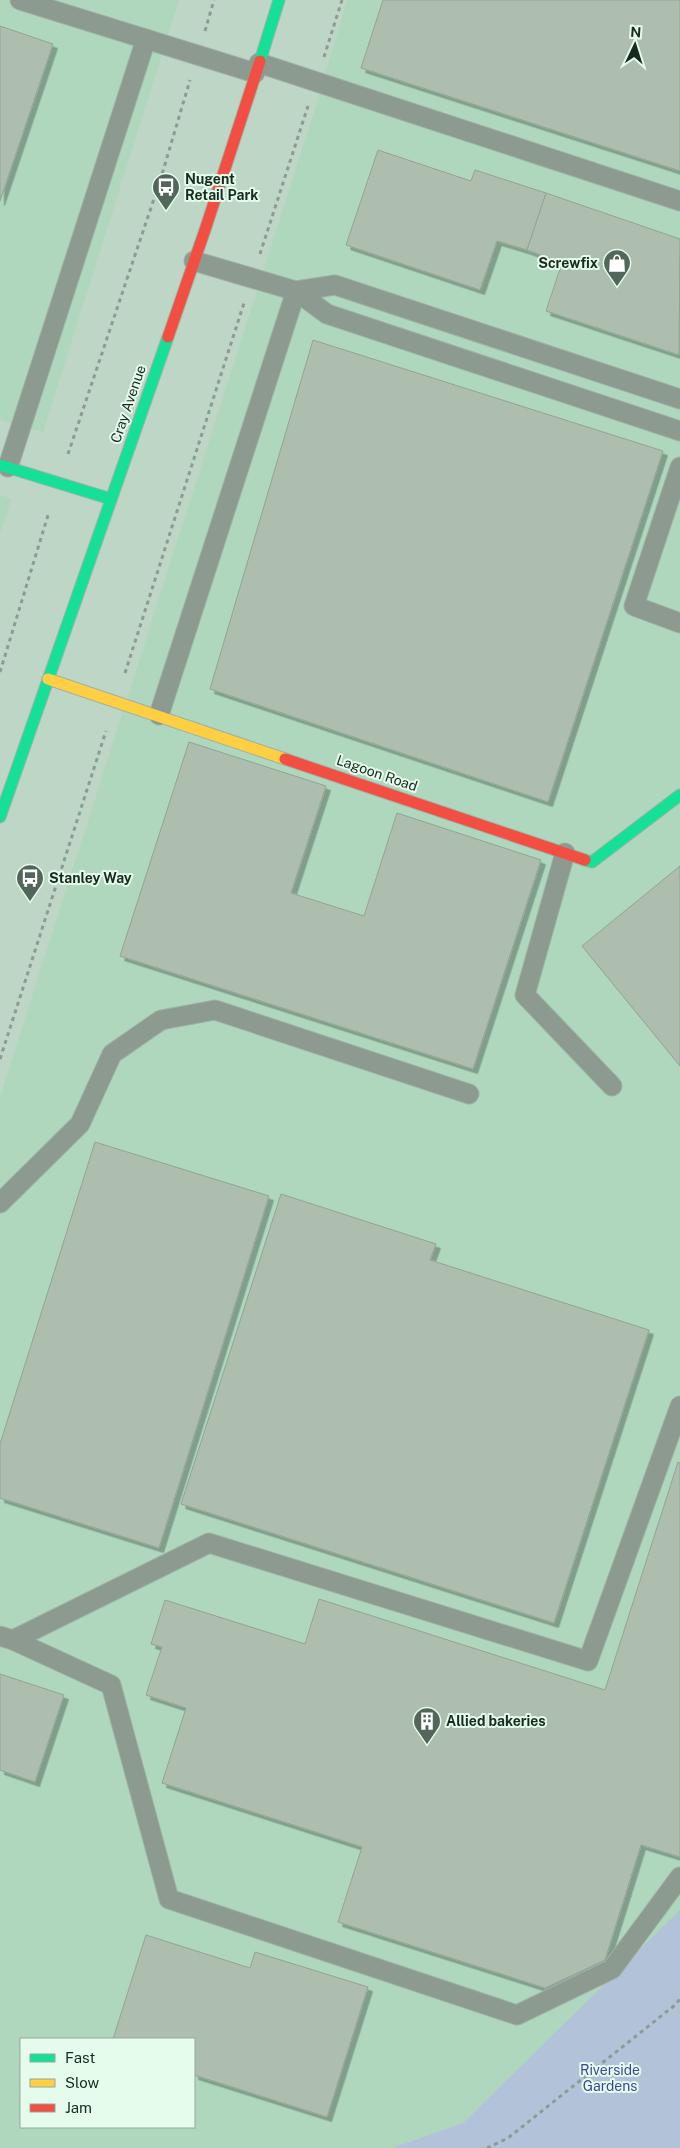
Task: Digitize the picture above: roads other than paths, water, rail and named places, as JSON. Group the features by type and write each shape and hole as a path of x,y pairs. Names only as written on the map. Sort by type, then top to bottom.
{"main road":[{"name":"Cray Avenue","path":"0,817 194,261 279,0"},
{"path":"4,466 111,499"},
{"name":"Lagoon Road","path":"48,679 592,862 680,795"}],"lane":[{"path":"20,0 197,56 316,81 680,201"},
{"path":"4,466 146,39"},
{"path":"194,261 296,291 328,314 680,431"},
{"path":"296,291 335,285 680,399"},
{"path":"159,715 296,291"},
{"path":"680,467 634,606 680,623"},
{"path":"566,853 525,995 612,1086"},
{"path":"0,1203 80,1124 112,1054 161,1020 215,1010 469,1094"},
{"path":"6,1638 209,1543 588,1661 680,1406"},
{"path":"6,1638 111,1685 169,1899 517,2015 612,1969 680,1877"}],"place":[{"name":"Nugent Retail Park","path":"166,211"},
{"name":"Screwfix","path":"617,287"},
{"name":"Stanley Way","path":"30,902"},
{"name":"Allied bakeries","path":"427,1745"}],"park label":[{"name":"Riverside Gardens","path":"610,2078"}]}
